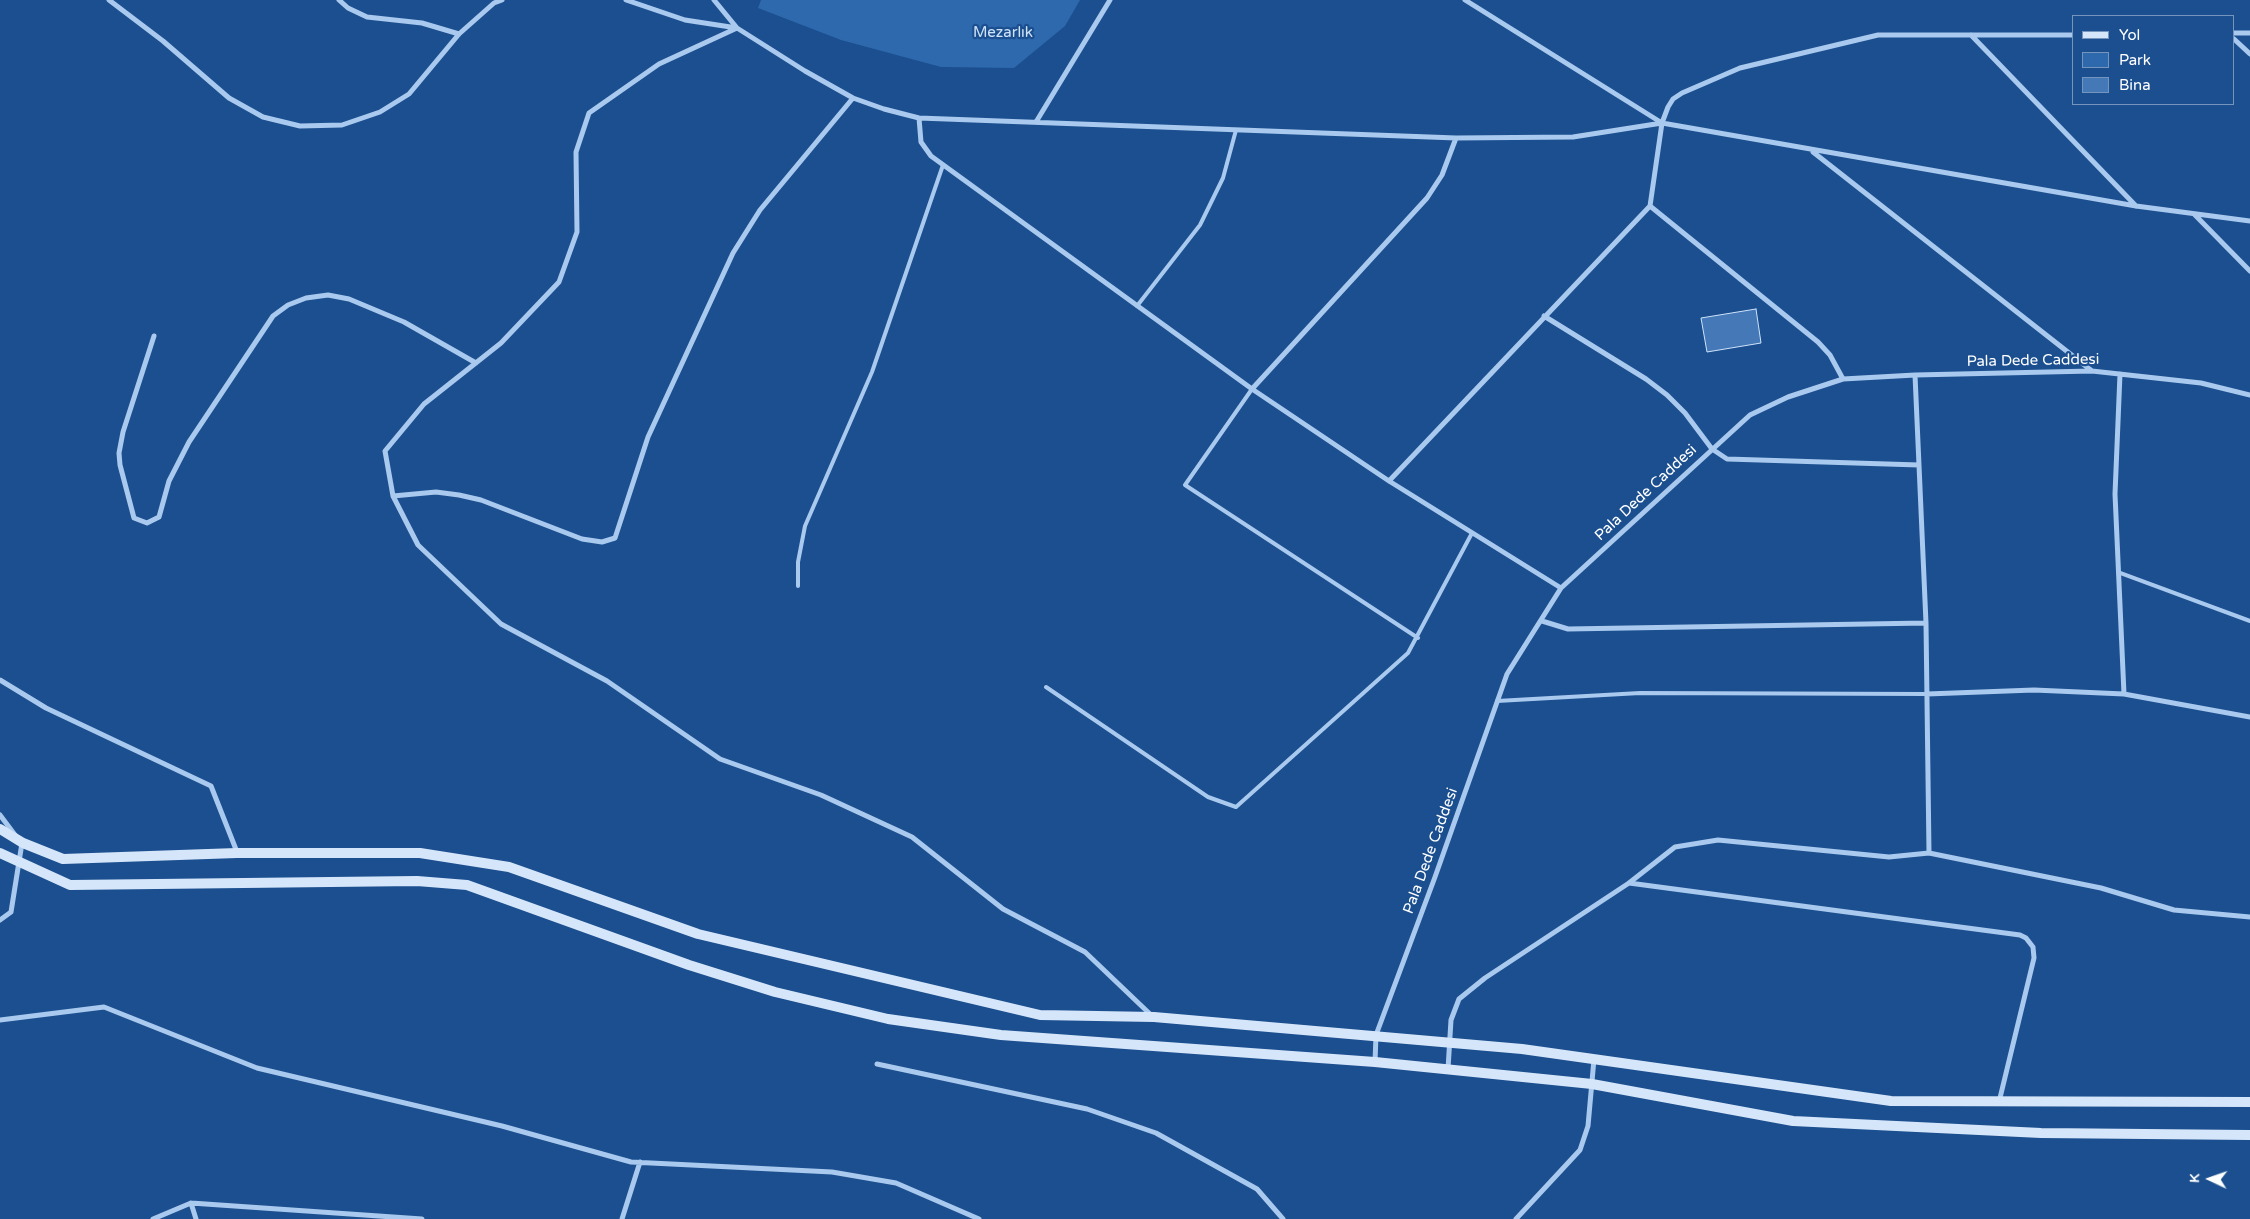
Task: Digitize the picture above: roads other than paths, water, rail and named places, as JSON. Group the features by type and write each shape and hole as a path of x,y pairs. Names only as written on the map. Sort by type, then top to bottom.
{"street":[{"path":"109,0 163,41 229,98 263,117 300,126 342,125 380,112 409,94 459,34 502,0"},
{"path":"339,0 348,8 367,17 422,23 459,34"},
{"path":"626,0 685,20 737,28"},
{"path":"714,0 737,28 805,71 853,98 884,109 919,118 1456,138 1573,138 1662,123 1812,151 2136,206 2250,221"},
{"path":"1036,122 1110,0"},
{"path":"1465,0 1662,123"},
{"path":"737,28 659,64 589,113 576,152 577,232 559,282 501,343 424,404 385,451 393,496 418,545 501,624 607,681 720,759 822,795 912,837 1004,909 1085,952 1154,1017"},
{"path":"2235,33 2250,33"},
{"path":"1389,481 1650,206 1662,123 1673,99 1682,92 1740,68 1878,35 2072,35"},
{"path":"1971,35 2136,206"},
{"path":"2235,40 2250,54"},
{"path":"393,496 436,492 459,495 481,500 582,539 602,542 615,538 648,437 733,253 760,210 853,98"},
{"path":"919,118 921,142 931,156 943,165 1252,389 1389,481 1561,588"},
{"path":"1252,389 1427,198 1442,175 1456,138"},
{"path":"1812,151 2092,371"},
{"path":"1650,206 1818,342 1830,355 1843,379"},
{"path":"2195,215 2250,271"},
{"path":"154,336 123,432 119,453 120,465 134,518 147,523 158,517 169,481 189,442 273,316 288,305 306,298 328,295 349,299 404,322 476,363"},
{"path":"1544,316 1646,379 1667,395 1685,413 1712,449 1721,456 1733,460 1919,465"},
{"name":"Pala Dede Caddesi","path":"1375,1062 1376,1035 1507,674 1561,588 1750,415 1788,397 1843,379 1915,375 2092,371 2201,383 2250,395"},
{"path":"2120,374 2115,467 2124,694"},
{"path":"1915,375 1926,623 1929,853"},
{"path":"1542,621 1568,629 1926,623"},
{"path":"0,680 46,708 211,786 238,853"},
{"path":"1927,694 2034,690 2124,694 2250,717"},
{"path":"0,816 22,843 11,912 0,920"},
{"path":"0,829 22,843 62,859 238,853 420,852 509,867 698,934 1040,1015 1154,1017 1450,1042 1594,1057 1891,1100 2250,1102"},
{"path":"1448,1070 1451,1020 1459,999 1485,978 1629,883 1675,847 1718,840 1889,857 1929,853 2102,888 2174,910 2250,917"},
{"path":"0,853 70,885 416,881 467,885 689,965 775,992 888,1019 1000,1035 1375,1062 1592,1084 1793,1122 2041,1133 2250,1135"},
{"path":"1629,883 2020,935 2026,938 2033,948 2034,958 1999,1102"},
{"path":"0,1020 104,1007 257,1068 502,1126 631,1162 841,1174 896,1183 979,1219"},
{"path":"1516,1219 1580,1150 1588,1126 1594,1057"},
{"path":"877,1064 1088,1108 1156,1133 1258,1189 1283,1219"},
{"path":"622,1219 640,1162"},
{"path":"191,1202 196,1219"},
{"path":"153,1219 191,1202 422,1219"}],"lane":[{"path":"1137,306 1200,225 1223,178 1236,130"},
{"path":"798,586 798,562 805,526 872,372 943,165"},
{"path":"1252,389 1185,485 1418,638"},
{"path":"1046,688 1208,798 1236,807 1408,653 1418,638 1472,533"},
{"path":"2118,572 2250,622"},
{"path":"1497,702 1640,692 1927,694"}],"park label":[{"name":"Mezarlık","path":"1003,33"}]}
